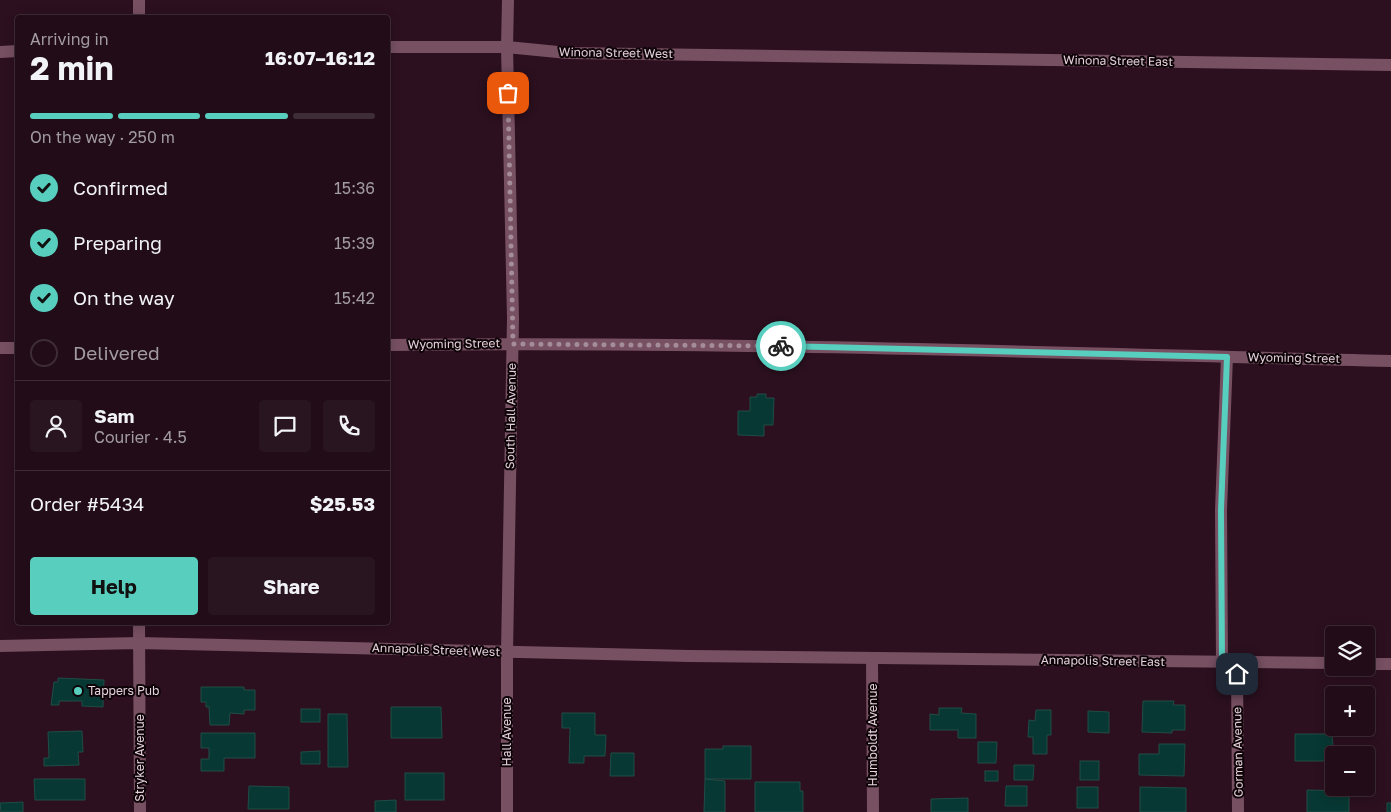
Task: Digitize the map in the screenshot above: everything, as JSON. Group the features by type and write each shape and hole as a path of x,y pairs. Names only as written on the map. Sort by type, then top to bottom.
{"street":[{"path":"139,0 139,15"},
{"name":"South Hall Avenue","path":"507,652 513,344 507,47 508,0"},
{"name":"Winona Street West","path":"390,48 507,47 568,53 845,57"},
{"path":"0,52 15,51"},
{"name":"Winona Street East","path":"845,57 1391,65"},
{"name":"Wyoming Street","path":"390,345 850,346 1391,361"},
{"path":"0,348 15,348"},
{"path":"1222,662 1221,510 1227,357"},
{"name":"Stryker Avenue","path":"139,625 140,812"},
{"name":"Annapolis Street West","path":"0,646 139,643 872,658"},
{"name":"Hall Avenue","path":"507,652 507,812"},
{"name":"Annapolis Street East","path":"872,658 1325,663"},
{"name":"Humboldt Avenue","path":"872,658 873,812"},
{"name":"Gorman Avenue","path":"1236,662 1238,812"},
{"path":"1375,664 1391,664"}],"building":[{"path":"757,394 766,394 766,398 774,398 773,425 764,425 764,436 738,435 738,411 750,411 750,397 757,397"},
{"name":"Tappers Pub","path":"58,678 104,680 103,707 82,706 82,701 59,701 59,705 51,705 54,682 58,682"},
{"path":"201,687 244,687 244,690 255,690 255,710 244,710 244,714 230,713 229,725 210,725 209,707 206,707 206,702 201,702"},
{"path":"1143,701 1174,701 1173,705 1185,705 1185,730 1172,730 1172,733 1142,732"},
{"path":"391,707 441,707 442,738 391,738"},
{"path":"939,708 962,708 961,713 976,714 976,738 958,738 958,730 930,730 930,714 939,715"},
{"path":"301,709 320,709 320,722 301,722"},
{"path":"1036,710 1051,710 1051,735 1047,735 1047,754 1033,754 1033,737 1028,737 1029,720 1035,721"},
{"path":"1088,711 1109,712 1109,733 1088,732"},
{"path":"562,713 595,713 595,735 606,735 605,756 584,756 584,763 569,763 570,728 562,728"},
{"path":"328,714 347,714 348,767 328,767"},
{"path":"82,731 83,752 78,752 79,765 44,766 44,758 49,758 48,732"},
{"path":"201,733 255,733 255,758 224,758 224,771 201,771 201,759 209,759 209,748 201,748"},
{"path":"1295,734 1325,734 1325,736 1332,736 1333,746 1325,746 1325,761 1295,761"},
{"path":"978,742 997,742 996,763 978,763"},
{"path":"1159,744 1185,744 1184,776 1139,775 1139,754 1159,754"},
{"path":"723,746 751,746 751,779 705,779 705,749 723,749"},
{"path":"320,751 320,764 301,764 301,752"},
{"path":"611,753 634,753 634,776 610,776"},
{"path":"1080,761 1099,761 1099,780 1080,780"},
{"path":"1014,765 1034,765 1033,780 1014,780"},
{"path":"985,771 998,771 998,781 985,781"},
{"path":"405,773 444,773 444,800 405,800"},
{"path":"34,779 85,779 85,800 35,800"},
{"path":"705,779 725,781 725,812 704,812"},
{"path":"755,782 800,782 800,791 803,791 803,812 755,812"},
{"path":"249,786 289,787 289,809 248,809"},
{"path":"1006,786 1027,786 1027,806 1005,806"},
{"path":"1077,787 1098,787 1098,808 1077,808"},
{"path":"1140,787 1186,788 1186,812 1140,812"},
{"path":"1307,790 1325,790 1325,796 1349,796 1349,812 1307,812"},
{"path":"968,798 968,812 931,812 931,799"},
{"path":"396,800 396,812 375,812 375,801"},
{"path":"23,802 23,812 1,812 0,803"},
{"path":"1387,803 1391,803 1391,812 1387,812"}],"way so far":[{"path":"508,93 513,344 781,346"}],"place":[{"name":"Tappers Pub","path":"78,691"}],"route":[{"path":"781,346 850,346 1227,357 1221,510 1222,662 1236,662 1237,674"}]}
